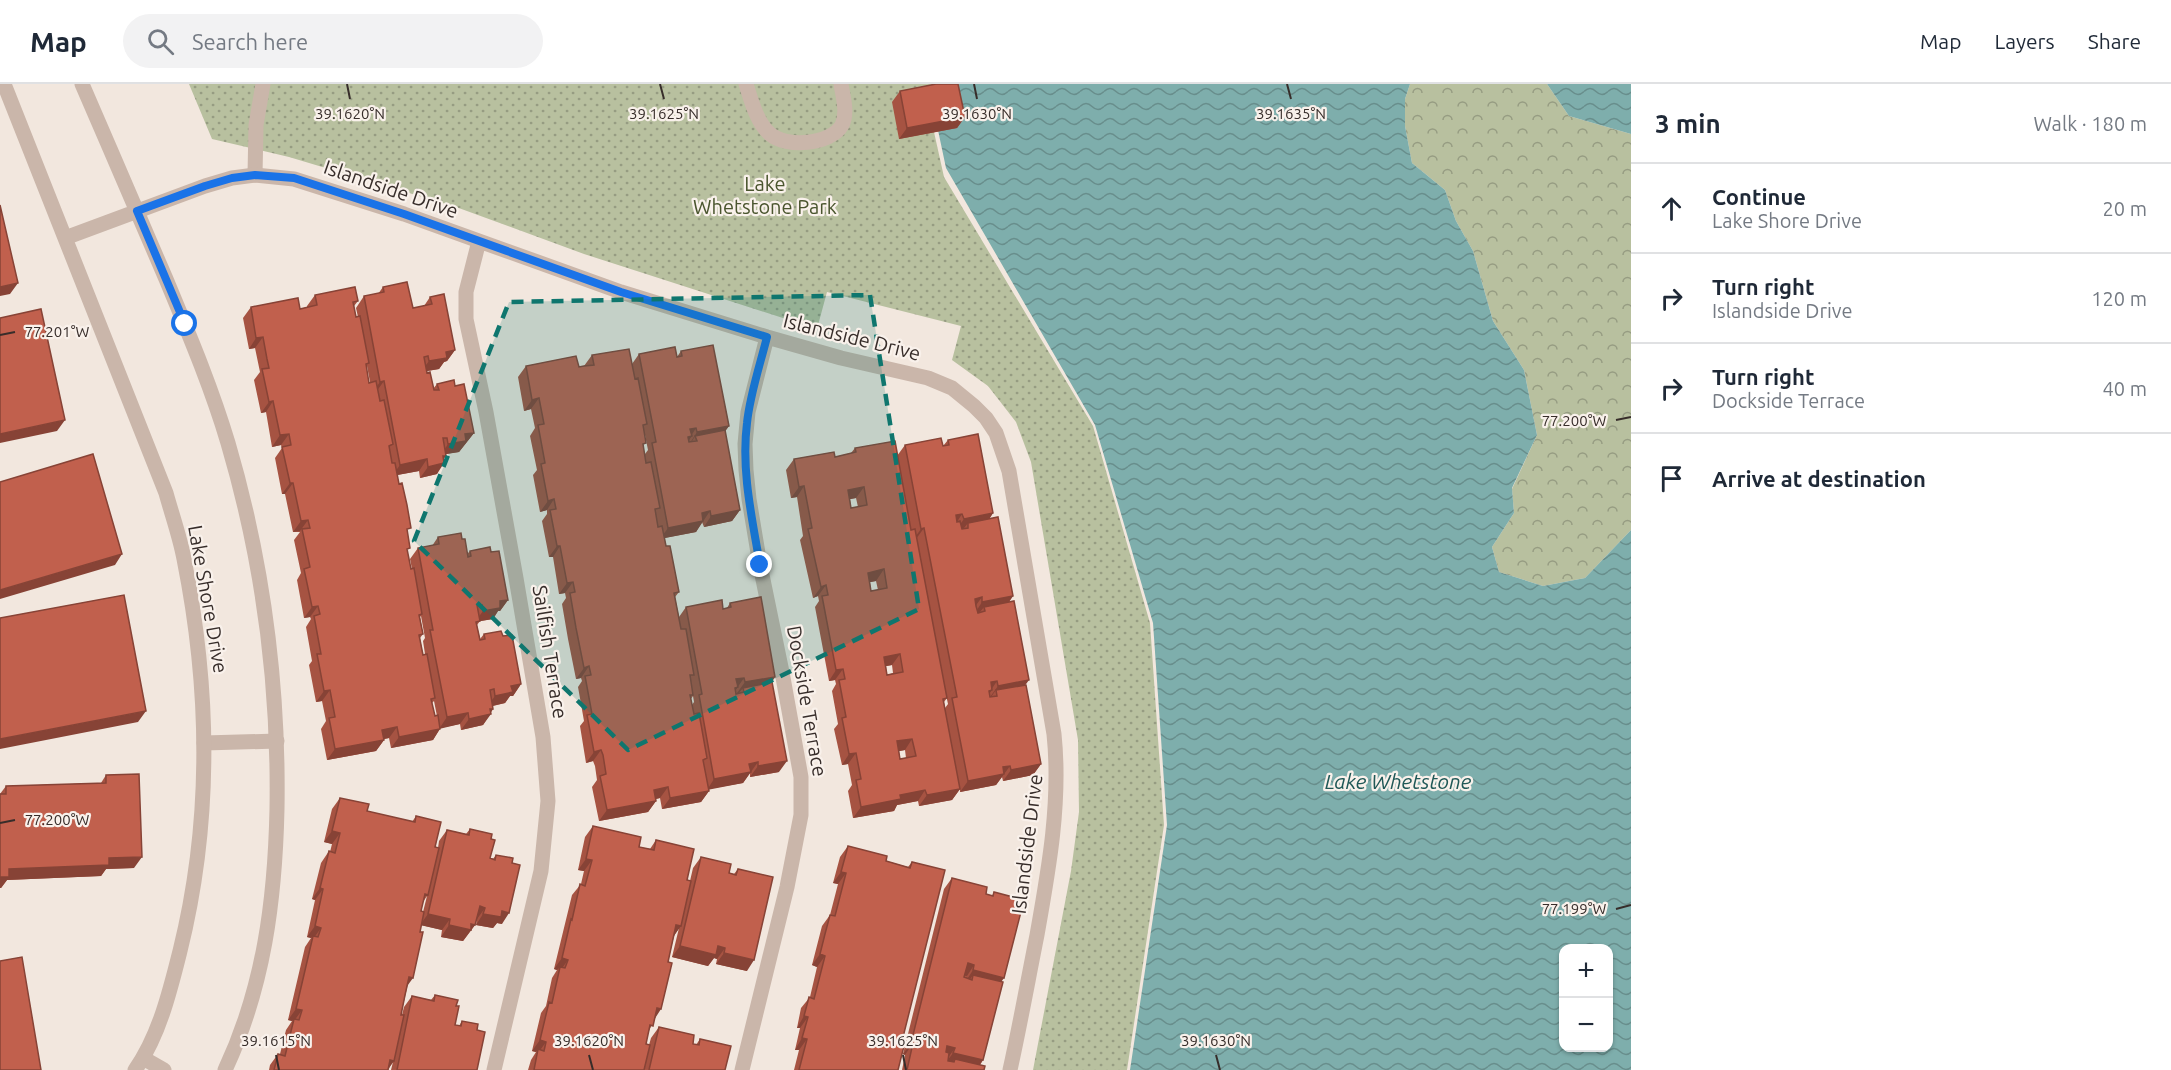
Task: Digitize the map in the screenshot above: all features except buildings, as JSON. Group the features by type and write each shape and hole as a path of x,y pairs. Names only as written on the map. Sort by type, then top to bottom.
{"street":[{"name":"Lake Shore Drive","path":"4,84 166,493 181,546 197,633 204,743 204,798 188,921 162,1013 139,1064"},
{"path":"82,84 207,380 243,499 263,595 270,648 277,741 273,888 268,931 249,1015 225,1070"},
{"path":"255,175 256,124 263,84"},
{"path":"746,84 757,114 766,130 784,141 798,142 823,139 840,128 845,116 841,84"},
{"name":"Islandside Drive","path":"66,238 232,178 255,175 294,178 404,214 621,292 767,337 842,358 928,378 952,388 974,406 996,433 1004,452 1014,491 1054,734 1057,784 1043,903 1010,1070"},
{"name":"Sailfish Terrace","path":"479,241 466,292 466,319 486,412 516,578 543,737 548,801 541,871 494,1070"},
{"name":"Dockside Terrace","path":"742,1070 787,887 801,814 801,777 760,565 746,471 745,444 748,412 767,337"},
{"path":"204,743 277,741"},
{"path":"139,1064 164,1070"}],"highlighted area":[{"path":"870,295 919,609 628,750 414,541 509,302"}],"green space":[{"name":"Lake Whetstone Park","path":"189,84 936,84 932,123 944,177 1093,426 1150,623 1164,825 1127,1070 1033,1070 1071,871 1079,812 1078,740 1031,462 1016,422 988,386 952,360 961,326 827,292 817,329 584,254 456,207 289,157 212,139"},
{"path":"1410,84 1547,84 1569,116 1631,134 1631,530 1585,578 1543,586 1499,572 1492,547 1514,513 1512,489 1537,435 1524,370 1493,321 1473,251 1456,221 1445,190 1412,163 1405,126 1405,99"}],"water":[{"name":"Lake Whetstone","path":"940,84 1410,84 1405,99 1405,126 1412,163 1445,190 1456,221 1473,251 1493,321 1524,370 1537,435 1512,488 1514,513 1492,547 1499,572 1543,586 1585,578 1631,530 1631,1070 1130,1070 1167,825 1153,623 1095,425 946,168 935,116"},
{"path":"1547,84 1631,84 1631,134 1569,116"}],"route":[{"path":"185,324 137,211 205,186 232,178 255,175 294,178 404,214 621,292 767,337 748,412 745,444 749,499 760,565"}]}
